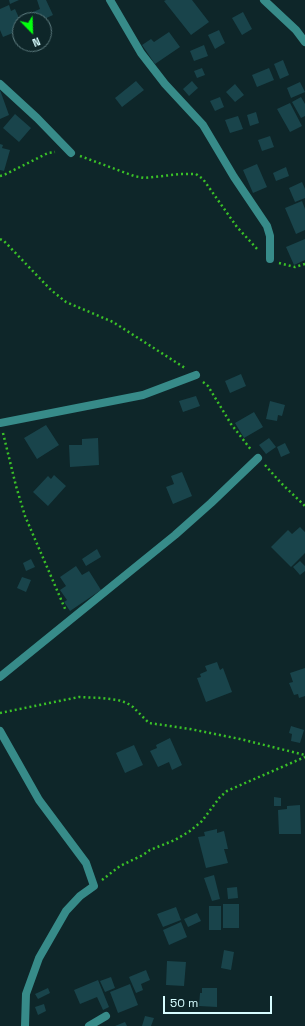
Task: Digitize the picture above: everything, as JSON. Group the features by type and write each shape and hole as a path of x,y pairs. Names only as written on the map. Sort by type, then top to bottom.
{"street":[{"path":"110,0 141,53 165,84 203,125 266,226 270,236 270,260"},
{"path":"264,0 296,30 305,42"},
{"path":"0,84 37,118 71,153"},
{"path":"0,423 143,395 196,375"},
{"path":"0,677 175,535 258,458"},
{"path":"0,732 39,800 86,863 94,886 80,896 66,911 39,958 26,994 25,1026"},
{"path":"89,1026 106,1016"}],"path":[{"path":"0,176 48,153 59,152 71,153 90,158 134,176 144,178 196,174 203,178 250,243 270,260 295,267 305,264"},
{"path":"0,239 4,241 51,290 66,302 113,322 196,375 208,386 231,424 258,458 305,506"},
{"path":"0,423 25,516 70,620"},
{"path":"0,713 79,697 118,700 133,707 144,720 149,723 240,739 305,756"},
{"path":"94,886 120,866 150,850 175,840 190,831 202,821 220,797 228,791 305,756"}],"building":[{"path":"9,0 19,0 10,4"},
{"path":"37,0 46,0 52,12 33,12 40,9"},
{"path":"192,0 209,22 191,35 164,1"},
{"path":"9,5 11,11 15,9 16,12 12,12 12,33 3,37 0,30 0,9"},
{"path":"243,12 252,29 242,35 232,18"},
{"path":"219,30 225,43 215,49 208,35"},
{"path":"169,32 180,47 155,64 142,45 151,39 154,42"},
{"path":"204,45 208,56 194,61 190,51"},
{"path":"283,60 289,75 280,79 274,64"},
{"path":"202,68 205,75 197,78 194,71"},
{"path":"269,68 274,80 257,87 252,75"},
{"path":"136,81 144,90 122,107 115,98"},
{"path":"192,81 198,88 189,96 183,89"},
{"path":"300,82 305,92 291,98 287,88"},
{"path":"235,84 244,95 235,102 226,92"},
{"path":"0,90 9,115 0,119"},
{"path":"220,97 224,107 215,111 210,101"},
{"path":"301,97 305,104 305,116 301,118 292,102"},
{"path":"290,103 302,126 290,132 277,109"},
{"path":"256,112 259,123 250,126 247,115"},
{"path":"15,114 31,128 19,142 3,128"},
{"path":"238,116 243,129 230,133 225,120"},
{"path":"270,136 274,147 262,151 258,140"},
{"path":"0,144 3,145 2,148 10,150 4,171 0,170"},
{"path":"257,164 267,187 253,193 243,170"},
{"path":"286,167 289,176 276,181 273,173"},
{"path":"302,182 305,189 305,198 295,202 289,188"},
{"path":"302,201 305,209 305,230 296,234 285,208"},
{"path":"305,239 305,260 294,265 286,247"},
{"path":"241,374 246,386 230,393 225,381"},
{"path":"196,396 200,406 183,412 179,401"},
{"path":"270,401 285,405 282,416 278,415 277,421 266,419"},
{"path":"254,412 263,427 244,438 235,423"},
{"path":"46,425 59,445 37,459 24,438"},
{"path":"98,438 99,465 70,467 69,445 82,445 82,439"},
{"path":"269,438 276,447 266,454 259,445"},
{"path":"285,443 290,453 281,457 277,447"},
{"path":"182,472 192,496 173,504 166,487 174,484 171,476"},
{"path":"54,475 66,486 48,506 33,492 48,476 51,479"},
{"path":"300,527 305,532 305,553 291,567 271,547 288,530 292,534"},
{"path":"97,549 101,557 86,566 82,559"},
{"path":"31,559 35,567 26,571 23,563"},
{"path":"300,561 305,566 305,571 300,575 293,567"},
{"path":"76,566 82,575 89,571 101,590 70,611 64,602 67,600 60,590 66,586 60,577"},
{"path":"22,577 31,580 26,592 17,588"},
{"path":"217,662 220,670 223,668 232,692 206,702 197,678 201,677 200,674 207,671 205,666"},
{"path":"305,668 305,696 299,698 298,694 294,695 289,683 293,682 290,673"},
{"path":"291,726 304,730 300,743 291,741 292,734 289,733"},
{"path":"170,738 182,765 172,770 169,762 158,767 150,751 157,748 156,745"},
{"path":"134,745 143,765 125,773 116,753"},
{"path":"274,797 281,798 281,806 274,806"},
{"path":"300,805 301,834 279,834 278,810 287,809 287,806"},
{"path":"217,829 217,833 224,831 228,849 224,849 228,863 206,868 198,837 205,836 204,832"},
{"path":"214,875 220,899 212,901 204,878"},
{"path":"237,887 238,898 228,899 227,888"},
{"path":"223,904 239,904 239,928 223,928"},
{"path":"209,906 221,906 221,930 209,930"},
{"path":"176,907 181,920 163,927 157,914"},
{"path":"197,913 201,921 188,927 184,919"},
{"path":"181,922 187,937 169,945 163,930"},
{"path":"224,950 234,952 231,970 221,968"},
{"path":"167,961 186,962 184,986 166,985"},
{"path":"146,970 150,980 141,984 143,990 136,993 129,977"},
{"path":"111,977 115,988 105,992 100,981"},
{"path":"98,980 109,1007 103,1010 97,997 80,1004 74,990"},
{"path":"130,984 138,1005 118,1013 110,992"},
{"path":"48,988 50,993 38,999 35,994"},
{"path":"202,988 217,988 217,1007 199,1006"},
{"path":"44,1004 46,1011 38,1015 35,1007"},
{"path":"145,1016 154,1018 151,1026 142,1026"},
{"path":"125,1022 127,1026 115,1026"}]}
